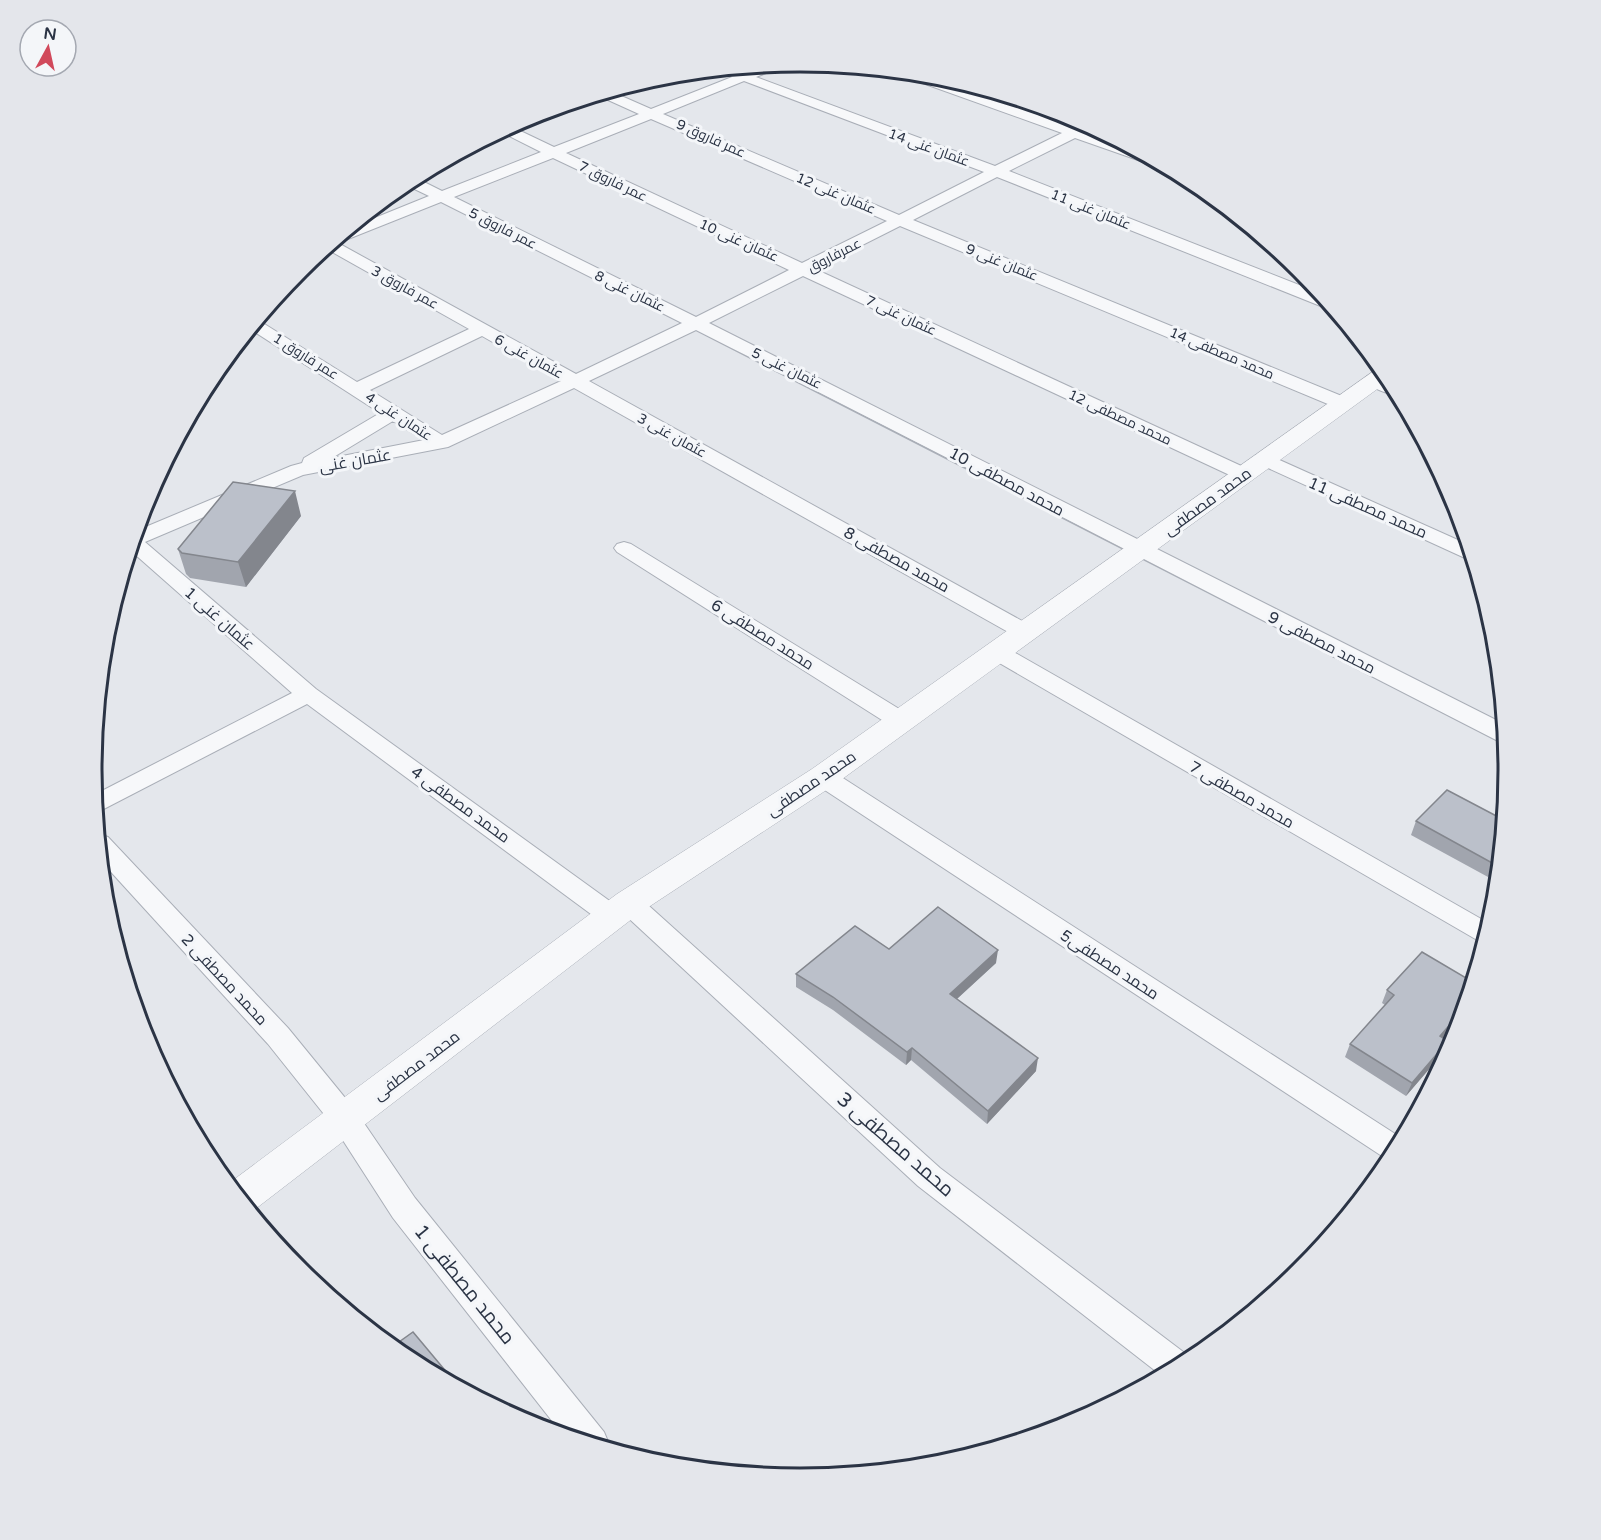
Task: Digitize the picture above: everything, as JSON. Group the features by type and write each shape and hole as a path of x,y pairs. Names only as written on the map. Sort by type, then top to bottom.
{"street":[{"path":"359,230 751,73"},
{"name":"عثمان غنی 14","path":"740,75 860,122 997,172"},
{"path":"966,92 1114,146"},
{"name":"عمر فاروق 9","path":"615,98 771,165"},
{"name":"عمرفاروق","path":"577,382 805,270 1078,130"},
{"name":"عمر فاروق 7","path":"514,134 674,210"},
{"name":"عثمان غنی 12","path":"771,165 901,220"},
{"name":"عثمان غنی 11","path":"997,172 1313,297"},
{"name":"عمر فاروق 5","path":"420,186 564,258"},
{"name":"عثمان غنی 10","path":"674,210 805,270"},
{"name":"عثمان غنی 9","path":"901,220 1103,303"},
{"name":"عمر فاروق 3","path":"337,248 481,330"},
{"name":"عثمان غنی 8","path":"564,258 697,324"},
{"name":"عثمان غنی 7","path":"805,270 998,360"},
{"name":"محمد مصطفی 14","path":"1103,303 1342,403"},
{"name":"عثمان غنی 5","path":"697,324 876,413"},
{"name":"عمر فاروق 1","path":"261,328 357,389"},
{"path":"357,389 481,330"},
{"name":"عثمان غنی 6","path":"481,330 577,382"},
{"name":"محمد مصطفی 12","path":"998,360 1253,467"},
{"name":"عثمان غنی","path":"144,536 298,470 441,443 577,382"},
{"name":"عثمان غنی 3","path":"577,382 768,487"},
{"name":"محمد مصطفی","path":"246,1194 621,910 823,777 1342,403 1381,383"},
{"name":"عثمان غنی 4","path":"357,389 441,443"},
{"path":"298,470 393,413"},
{"name":"محمد مصطفی 10","path":"876,413 1139,550"},
{"name":"محمد مصطفی 11","path":"1253,467 1462,550"},
{"name":"محمد مصطفی 8","path":"768,487 1025,632"},
{"name":"عثمان غنی 1","path":"140,547 308,694"},
{"name":"محمد مصطفی 6","path":"624,548 901,721"},
{"name":"محمد مصطفی 9","path":"1139,550 1497,731"},
{"name":"محمد مصطفی 7","path":"997,652 1480,931"},
{"path":"103,801 308,694"},
{"name":"محمد مصطفی 4","path":"308,694 432,782 621,910"},
{"name":"محمد مصطفی5","path":"823,777 1388,1146"},
{"name":"محمد مصطفی 2","path":"107,852 278,1036 345,1119"},
{"name":"محمد مصطفی 3","path":"621,910 929,1177 1169,1361"},
{"name":"محمد مصطفی 1","path":"345,1119 404,1208 583,1433"}],"building":[{"path":"233,482 295,491 238,562 182,553 178,549"},
{"path":"1447,790 1497,816 1493,863 1416,821"},
{"path":"938,907 998,950 950,994 1038,1058 988,1111 912,1048 907,1052 833,997 796,974 855,926 889,949"},
{"path":"1422,952 1466,978 1449,1025 1440,1036 1444,1039 1439,1052 1412,1083 1350,1044 1394,995 1387,990"},
{"path":"413,1332 445,1370 413,1350 400,1341"}]}
